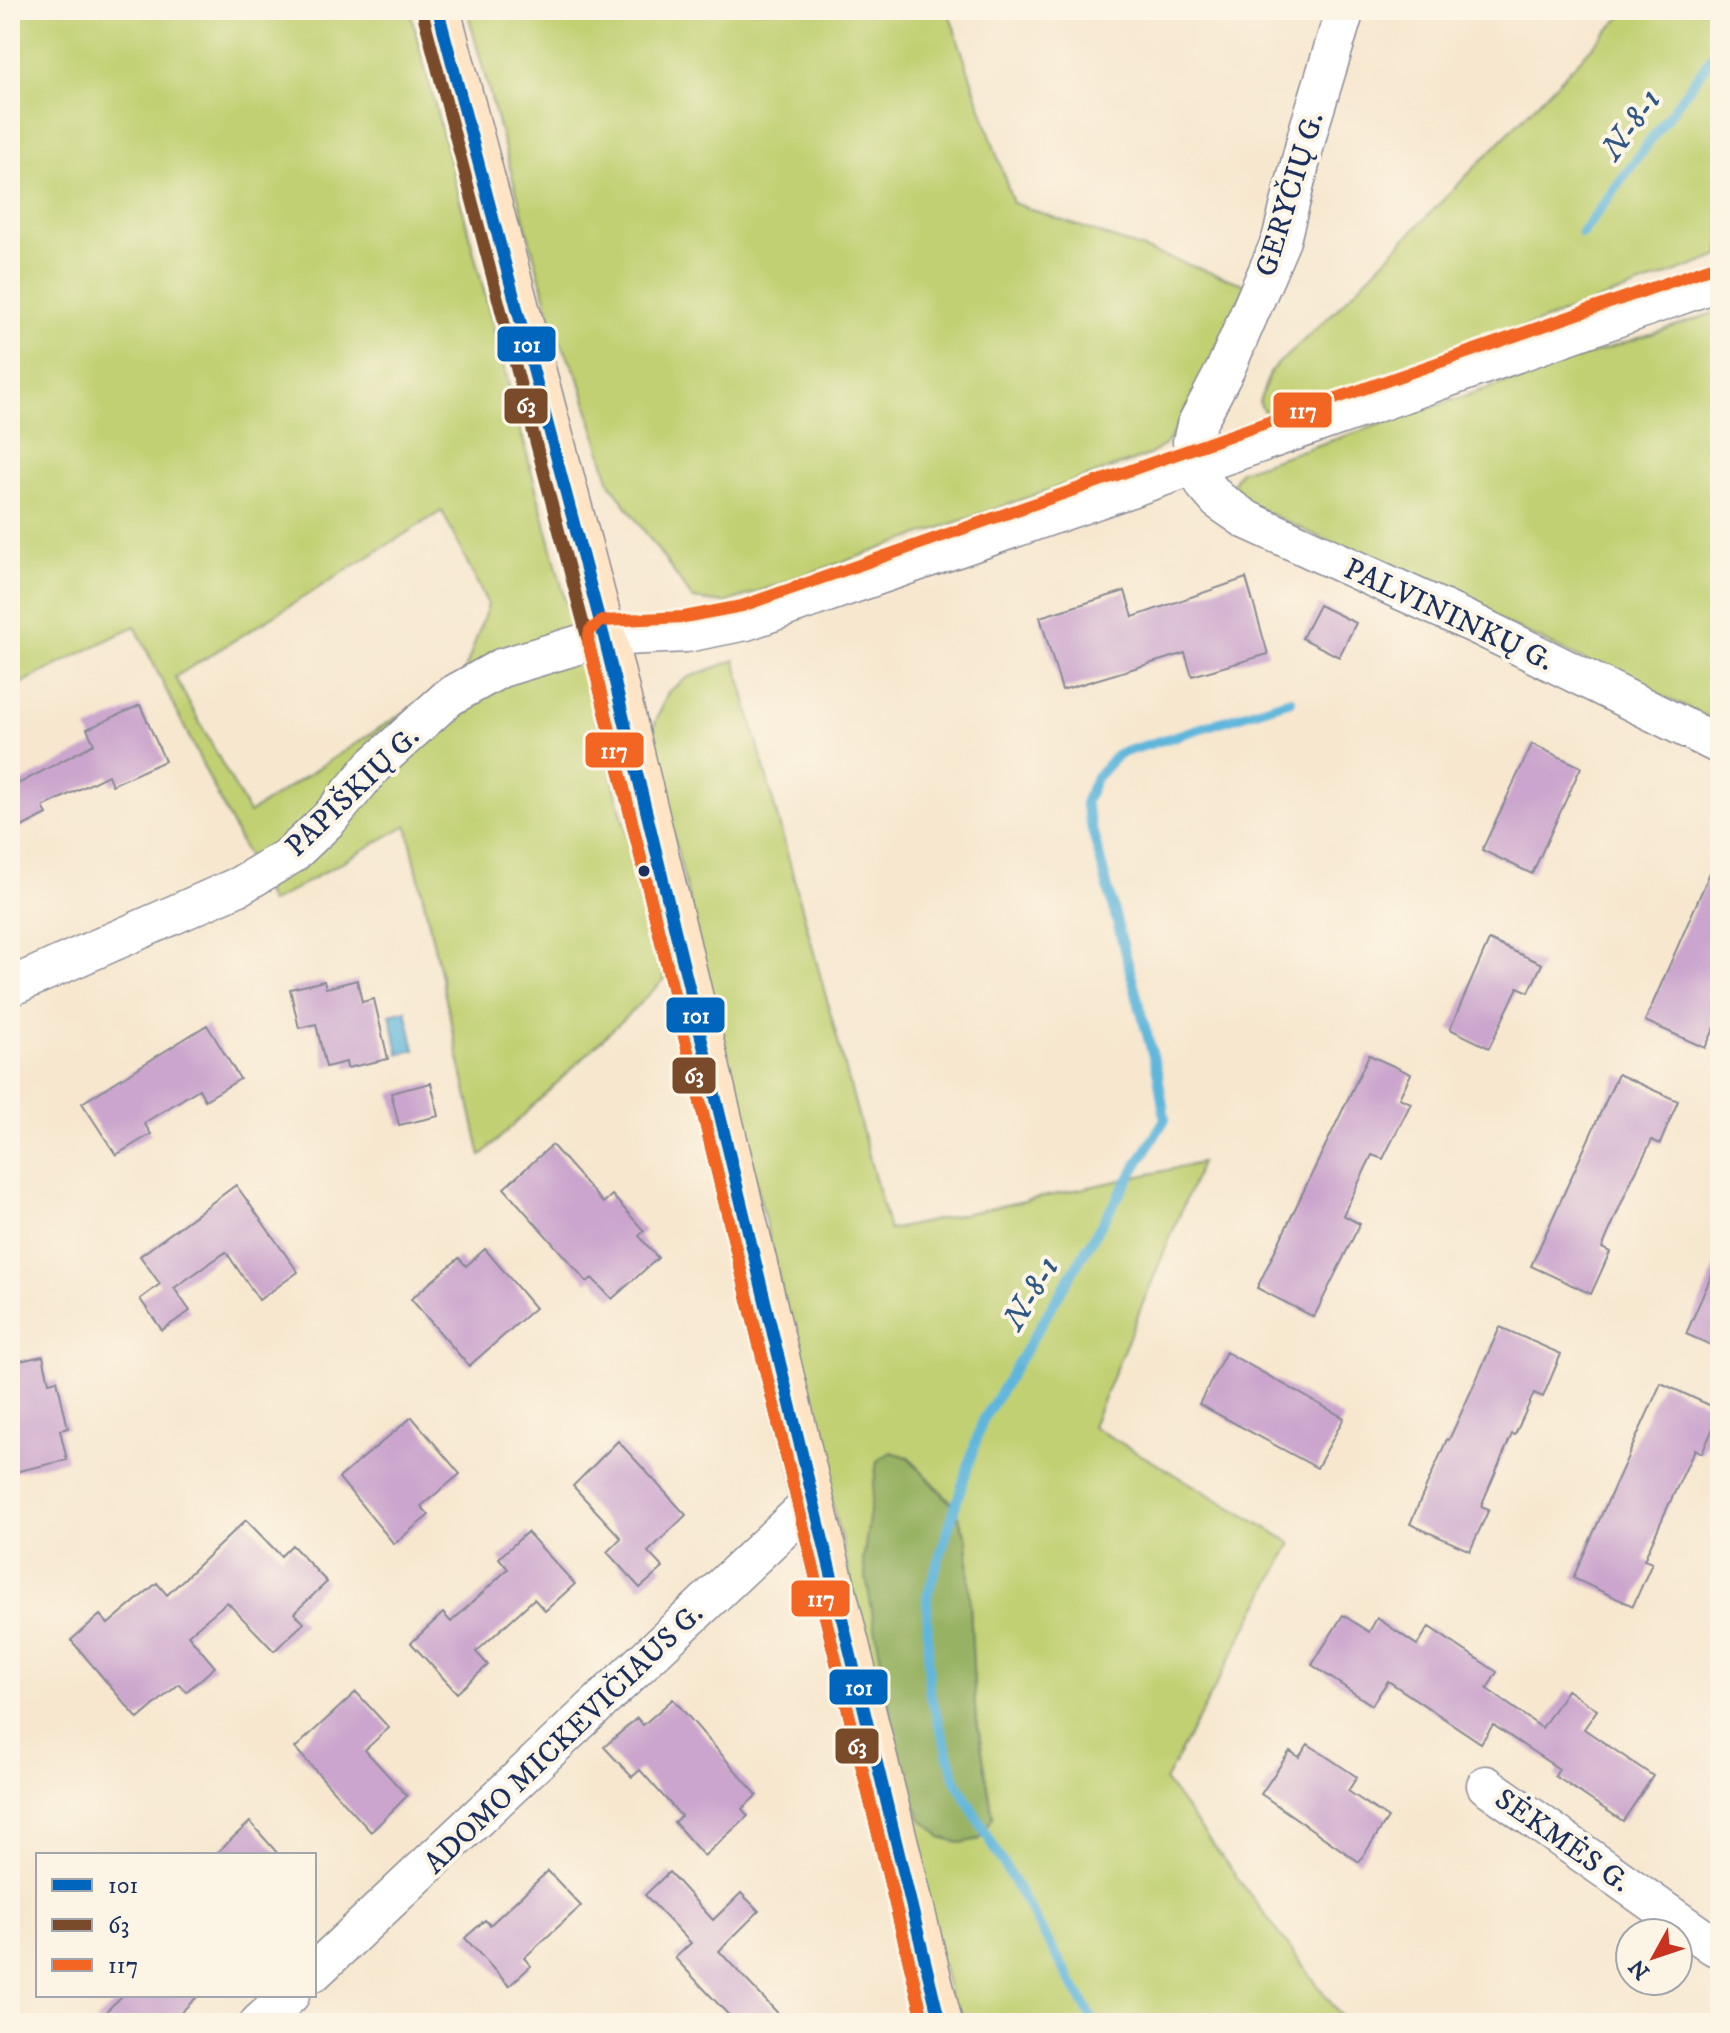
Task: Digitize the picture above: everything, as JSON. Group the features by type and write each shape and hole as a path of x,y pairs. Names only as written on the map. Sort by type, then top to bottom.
{"main road":[{"path":"438,10 604,637 940,2023"}],"street":[{"name":"GERYČIŲ G.","path":"1195,464 1192,442 1196,425 1225,370 1281,240 1309,128 1345,10"},
{"name":"PAPIŠKIŲ G.","path":"10,987 239,886 291,855 328,820 373,766 449,697 501,668 604,637 686,633 746,621 1720,281"},
{"name":"PALVININKŲ G.","path":"1195,464 1205,485 1218,500 1247,520 1479,626 1720,745"},
{"name":"ADOMO MICKEVIČIAUS G.","path":"316,1970 812,1502"},
{"name":"SĖKMĖS G.","path":"1486,1785 1714,1946 1720,1947"},
{"path":"259,2023 288,1997"}],"green space":[{"path":"10,10 410,10 665,979 481,1156 407,825 270,903 135,626 10,689","holes":["442,511 488,605 464,673 249,813 175,677"]},
{"path":"467,10 948,10 1013,203 1246,285 1188,410 1166,444 1149,455 725,603 693,599 610,483 579,378 554,329"},
{"path":"1628,10 1720,10 1720,256 1269,421 1259,402 1271,370 1331,315"},
{"path":"1720,311 1720,723 1244,502 1233,483 1240,471"},
{"path":"735,660 889,1230 1201,1163 1092,1426 1292,1543 1165,1781 1346,2023 956,2023 650,736 668,692 687,678","holes":["909,1457 954,1505 967,1539 975,1709 993,1817 903,1781 896,1731"]},
{"path":"891,1452 908,1457 954,1506 967,1539 975,1709 993,1817 980,1839 960,1843 941,1837 922,1819 903,1781 863,1561 877,1461"}],"water":[{"path":"406,1010 415,1050 399,1054 390,1014"}],"building":[{"path":"1246,578 1268,654 1192,676 1185,653 1062,690 1040,617 1125,591 1133,617"},
{"path":"1319,605 1356,623 1339,657 1302,638"},
{"path":"140,705 165,761 112,785 108,775 43,807 47,814 10,833 10,788 94,744 87,729"},
{"path":"1532,744 1581,767 1532,874 1482,850"},
{"path":"1720,850 1720,1017 1705,1048 1645,1021"},
{"path":"1489,940 1542,964 1529,992 1518,987 1489,1048 1450,1029"},
{"path":"357,980 362,1002 374,999 388,1059 347,1068 346,1062 326,1067 316,1024 299,1028 290,989 324,981 326,988"},
{"path":"207,1025 240,1079 205,1100 199,1089 144,1123 151,1134 116,1155 82,1103"},
{"path":"1369,1055 1411,1074 1399,1098 1411,1103 1383,1159 1372,1155 1343,1215 1360,1224 1314,1317 1257,1288"},
{"path":"1618,1074 1678,1101 1660,1144 1652,1140 1631,1181 1602,1248 1610,1252 1591,1294 1531,1266"},
{"path":"431,1083 439,1116 399,1125 391,1093"},
{"path":"552,1145 603,1203 612,1195 644,1231 639,1236 658,1258 612,1299 592,1278 587,1282 504,1188"},
{"path":"236,1185 298,1272 259,1300 226,1252 174,1288 190,1311 162,1330 140,1299 160,1284 140,1256"},
{"path":"485,1249 535,1308 469,1366 411,1299 459,1258 466,1266"},
{"path":"1720,1256 1720,1349 1686,1334"},
{"path":"1500,1327 1561,1354 1543,1397 1534,1393 1515,1435 1512,1434 1481,1506 1489,1509 1470,1551 1410,1524"},
{"path":"1226,1352 1344,1418 1317,1468 1199,1404"},
{"path":"43,1356 49,1382 57,1380 68,1428 60,1430 67,1460 10,1473 10,1363"},
{"path":"1661,1383 1720,1410 1720,1413 1702,1453 1695,1449 1664,1515 1644,1560 1652,1563 1633,1606 1573,1578"},
{"path":"412,1417 460,1474 421,1506 429,1515 394,1544 339,1478"},
{"path":"618,1441 686,1515 648,1552 663,1568 640,1588 607,1552 621,1538 573,1486"},
{"path":"246,1520 281,1556 292,1545 327,1582 294,1613 304,1623 274,1651 227,1602 188,1635 215,1667 186,1692 179,1684 138,1719 71,1640 100,1615 108,1624 157,1583 167,1595"},
{"path":"527,1532 575,1584 545,1611 534,1599 476,1652 488,1665 457,1693 411,1643 443,1613 451,1622 508,1569 499,1558"},
{"path":"1343,1615 1369,1632 1377,1618 1417,1645 1429,1627 1497,1672 1487,1689 1542,1728 1567,1690 1597,1710 1584,1729 1653,1776 1623,1821 1555,1776 1559,1769 1493,1725 1481,1743 1388,1681 1372,1705 1312,1665"},
{"path":"356,1692 389,1728 365,1750 407,1796 371,1832 295,1748"},
{"path":"673,1699 757,1795 742,1809 748,1816 704,1856 674,1822 681,1816 640,1770 632,1777 604,1747 637,1718 643,1725"},
{"path":"1308,1744 1357,1777 1348,1791 1388,1818 1359,1862 1261,1794 1290,1751 1299,1757"},
{"path":"250,1822 277,1853 216,1853"},
{"path":"548,1871 581,1906 524,1958 531,1966 509,1986 465,1938 485,1920 490,1925"},
{"path":"669,1872 713,1920 741,1893 759,1911 719,1951 787,2023 736,2023 675,1958 691,1943 645,1895"},
{"path":"121,1997 197,1997 170,2023 94,2023"}],"waterway":[{"name":"N-8-1","path":"1582,233 1720,46"},
{"name":"N-8-1","path":"1095,2023 957,1783 929,1691 927,1596 982,1422 1165,1119 1158,1075 1085,803 1096,778 1118,754 1291,700"}],"transit line":[{"name":"101","path":"438,10 604,637 940,2023"},
{"name":"63","path":"423,14 588,641 924,2023"},
{"name":"117","path":"924,2023 588,641 590,630 602,621 684,617 742,606 1715,266"}]}
